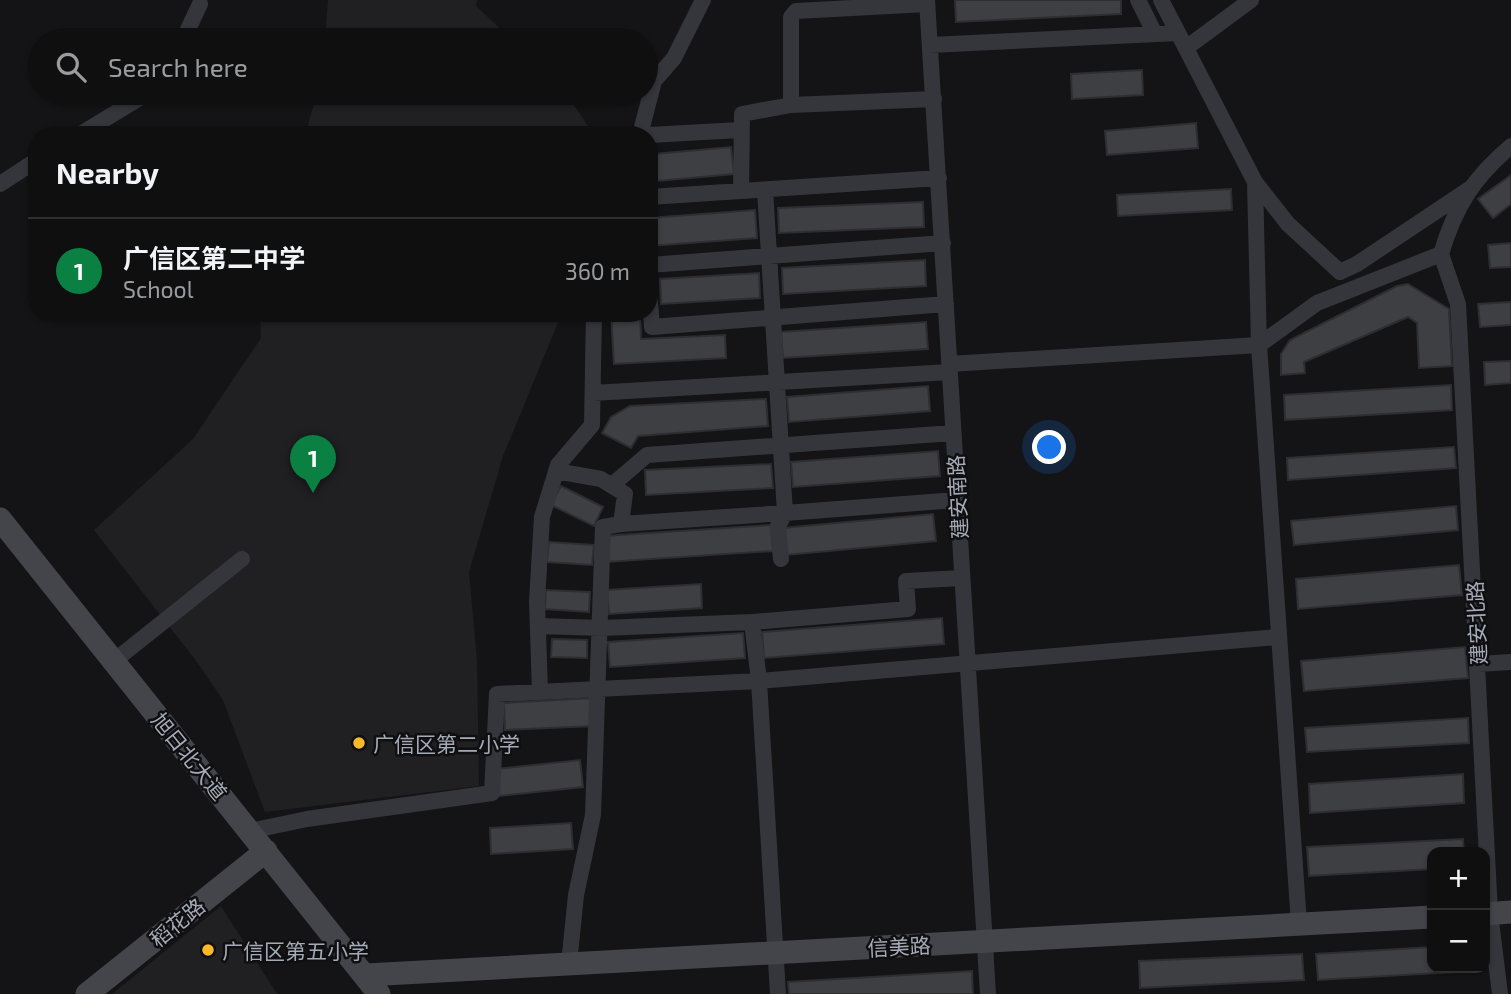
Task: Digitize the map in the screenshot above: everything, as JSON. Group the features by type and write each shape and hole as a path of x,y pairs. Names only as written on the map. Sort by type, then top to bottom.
{"street":[{"path":"658,76 674,58 703,0"},
{"path":"1138,0 1154,34"},
{"path":"1160,0 1255,182 1288,223 1340,272"},
{"path":"1186,48 1251,0"},
{"path":"792,105 791,17 796,11 927,2"},
{"name":"建安南路","path":"927,2 988,994"},
{"path":"189,28 201,4"},
{"path":"930,44 1178,33"},
{"path":"741,191 742,114 792,105 934,99"},
{"path":"93,126 125,105"},
{"path":"642,126 648,105"},
{"path":"658,135 740,130"},
{"path":"593,393 776,382 1259,345 1317,303 1441,254 1453,215 1484,169 1511,146"},
{"path":"0,184 28,166"},
{"path":"658,196 939,178"},
{"path":"1255,182 1259,345 1298,924"},
{"path":"1317,303 1340,272 1357,264 1471,188"},
{"path":"765,190 785,513 778,526 781,559"},
{"path":"658,264 943,243"},
{"name":"建安北路","path":"1441,254 1458,304 1500,994"},
{"path":"652,322 652,327 946,304"},
{"path":"540,692 538,626 542,517 556,471 592,425 594,322"},
{"path":"612,485 646,455 953,433"},
{"path":"556,471 601,479 625,494 621,524"},
{"path":"569,964 576,895 593,815 602,628 603,527 957,500"},
{"name":"旭日北大道","path":"0,519 379,994"},
{"path":"114,661 242,559"},
{"path":"538,626 602,628 752,622 908,609 906,581 962,578"},
{"path":"752,622 759,681 778,994"},
{"path":"250,831 307,819 492,793 497,694 759,681 1279,637"},
{"path":"1478,664 1511,662"},
{"name":"稻花路","path":"87,994 266,851"},
{"name":"信美路","path":"366,975 1427,916"}],"shaded area":[{"path":"328,0 477,0 476,6 499,28 326,28"},
{"path":"314,105 574,105 588,126 308,126"},
{"path":"260,322 558,322 503,456 469,572 477,660 479,786 265,812 223,700 197,662 94,530 193,439 261,338"},
{"name":"广信区第五小学","path":"221,906 277,994 112,994"}],"building":[{"path":"955,0 1121,0 1121,14 956,22"},
{"path":"1142,70 1143,95 1072,99 1071,74"},
{"path":"1196,123 1198,148 1107,155 1105,131"},
{"path":"731,147 734,174 658,181 658,154"},
{"path":"1511,175 1511,204 1493,218 1478,199"},
{"path":"1231,189 1232,210 1118,216 1117,195"},
{"path":"923,202 924,227 779,233 778,208"},
{"path":"755,210 757,238 658,245 658,217"},
{"path":"1511,243 1511,267 1490,268 1488,245"},
{"path":"925,260 926,286 783,294 782,268"},
{"path":"759,273 760,298 661,304 660,279"},
{"path":"1408,284 1449,309 1452,366 1419,368 1417,323 1408,317 1304,362 1305,373 1281,375 1281,354 1290,340 1397,286"},
{"path":"1511,302 1511,325 1480,327 1478,304"},
{"path":"612,322 640,322 641,339 725,335 726,358 614,364"},
{"path":"926,322 928,349 783,358 781,332"},
{"path":"1511,361 1511,383 1485,385 1484,362"},
{"path":"1451,385 1452,410 1285,420 1284,395"},
{"path":"928,386 930,411 789,422 787,397"},
{"path":"766,399 768,426 638,436 631,448 602,433 611,417 630,406"},
{"path":"1454,447 1456,468 1288,480 1287,458"},
{"path":"938,451 940,476 793,487 791,462"},
{"path":"771,464 773,488 646,495 645,470"},
{"path":"561,486 603,507 594,526 551,505"},
{"path":"1456,506 1458,530 1294,545 1291,521"},
{"path":"933,514 936,541 786,555 783,528"},
{"path":"771,525 773,551 606,562 604,536"},
{"path":"549,542 594,545 592,565 547,562"},
{"path":"1459,565 1462,595 1298,609 1296,579"},
{"path":"701,584 702,608 609,614 607,590"},
{"path":"546,590 590,592 589,612 545,609"},
{"path":"942,618 944,644 764,658 762,632"},
{"path":"743,633 745,658 610,667 608,642"},
{"path":"552,639 587,640 587,658 551,657"},
{"path":"1465,647 1468,678 1304,691 1301,661"},
{"path":"593,698 594,726 505,730 504,703"},
{"path":"1468,718 1469,743 1307,752 1305,728"},
{"path":"580,760 583,787 499,796 497,769"},
{"path":"1463,774 1464,803 1310,813 1309,784"},
{"path":"571,823 573,849 491,854 490,828"},
{"path":"1463,839 1464,847 1427,847 1427,869 1309,876 1307,847"},
{"path":"1427,947 1427,973 1437,973 1318,980 1316,954"},
{"path":"1302,954 1304,980 1140,988 1139,961"},
{"path":"972,971 973,994 789,994 788,982"}],"place":[{"name":"广信区第二中学","path":"313,493"},
{"name":"广信区第二小学","path":"359,743"},
{"name":"广信区第五小学","path":"208,950"}]}
